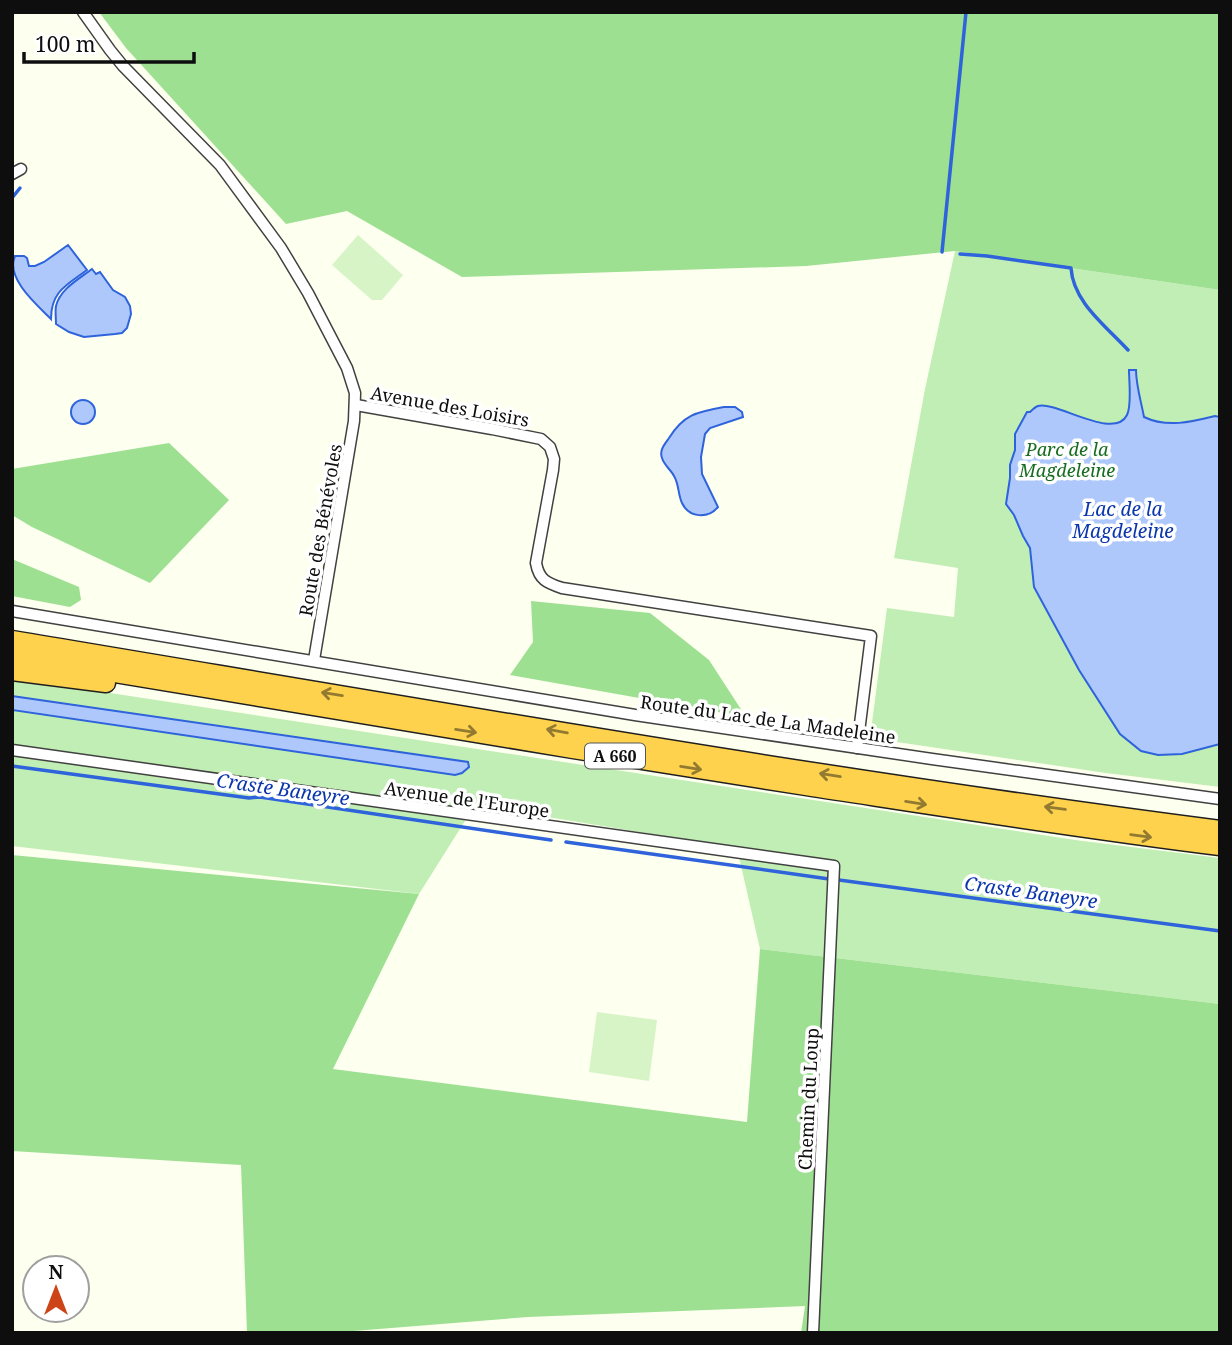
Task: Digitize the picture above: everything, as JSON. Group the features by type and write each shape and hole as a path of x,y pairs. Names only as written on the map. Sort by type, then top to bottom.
{"highway":[{"path":"12,631 137,661"},
{"name":"A 660","path":"12,640 738,761 1220,830"},
{"name":"A 660","path":"12,656 922,804 1220,846"},
{"path":"12,671 133,686 249,705 424,724"}],"street":[{"name":"Avenue des Loisirs","path":"83,12 117,58 220,165 270,232 301,280 341,355 354,387 356,405 541,439 550,447 554,458 553,470 536,563 538,573 548,583 562,588 871,636 857,748"},
{"name":"Route des Bénévoles","path":"314,660 356,405"},
{"name":"Route du Lac de La Madeleine","path":"12,611 635,715 1220,799"},
{"name":"Avenue de l'Europe","path":"12,750 834,866"},
{"name":"Chemin du Loup","path":"813,1333 834,866"}],"green space":[{"path":"99,12 1220,12 1220,290 955,251 806,266 462,277 347,211 286,224 126,48"},
{"path":"358,235 403,275 382,300 372,300 332,265"},
{"name":"Parc de la Magdeleine","path":"955,251 1220,290 1220,787 870,738 887,608 954,617 958,568 894,558 925,389"},
{"path":"169,443 229,500 150,583 12,515 12,469"},
{"path":"12,559 79,587 81,600 70,607 12,596"},
{"path":"531,601 650,613 709,660 746,717 510,675 533,642"},
{"path":"12,678 1075,840 1220,858 1220,1004 760,949 737,848 475,805 419,894 12,846"},
{"path":"12,855 419,894 333,1069 747,1122 760,949 1220,1004 1220,1333 801,1333 805,1306 528,1317 329,1333 247,1333 241,1165 12,1151"},
{"path":"597,1012 657,1020 649,1081 589,1072"}],"water":[{"path":"68,245 87,270 57,295 51,319 18,282 13,264 15,256 24,256 29,266 35,266"},
{"path":"92,269 96,274 100,272 113,290 125,297 130,306 127,328 122,333 84,337 56,324 56,306 61,294"},
{"name":"Lac de la Magdeleine","path":"1129,370 1136,370 1144,417 1170,423 1220,417 1220,744 1182,754 1158,755 1141,751 1120,734 1079,670 1034,587 1030,548 1006,504 1015,434 1027,412 1038,406 1047,406 1098,422 1120,422 1127,415 1129,405"},
{"path":"83,400 91,404 95,412 91,420 83,424 75,420 71,412 75,404"},
{"path":"724,407 735,407 742,412 743,417 710,428 705,434 701,457 702,474 718,507 709,514 694,514 682,503 676,479 664,463 662,450 686,419"},
{"path":"12,696 468,762 469,767 455,775 12,710"}],"waterway":[{"path":"942,252 966,12"},
{"path":"12,198 20,188"},
{"path":"960,254 1071,268 1073,280 1084,303 1128,350"},
{"name":"Craste Baneyre","path":"12,766 249,798 260,797 551,840"},
{"name":"Craste Baneyre","path":"566,842 829,879"},
{"name":"Craste Baneyre","path":"839,880 1220,931"}]}
